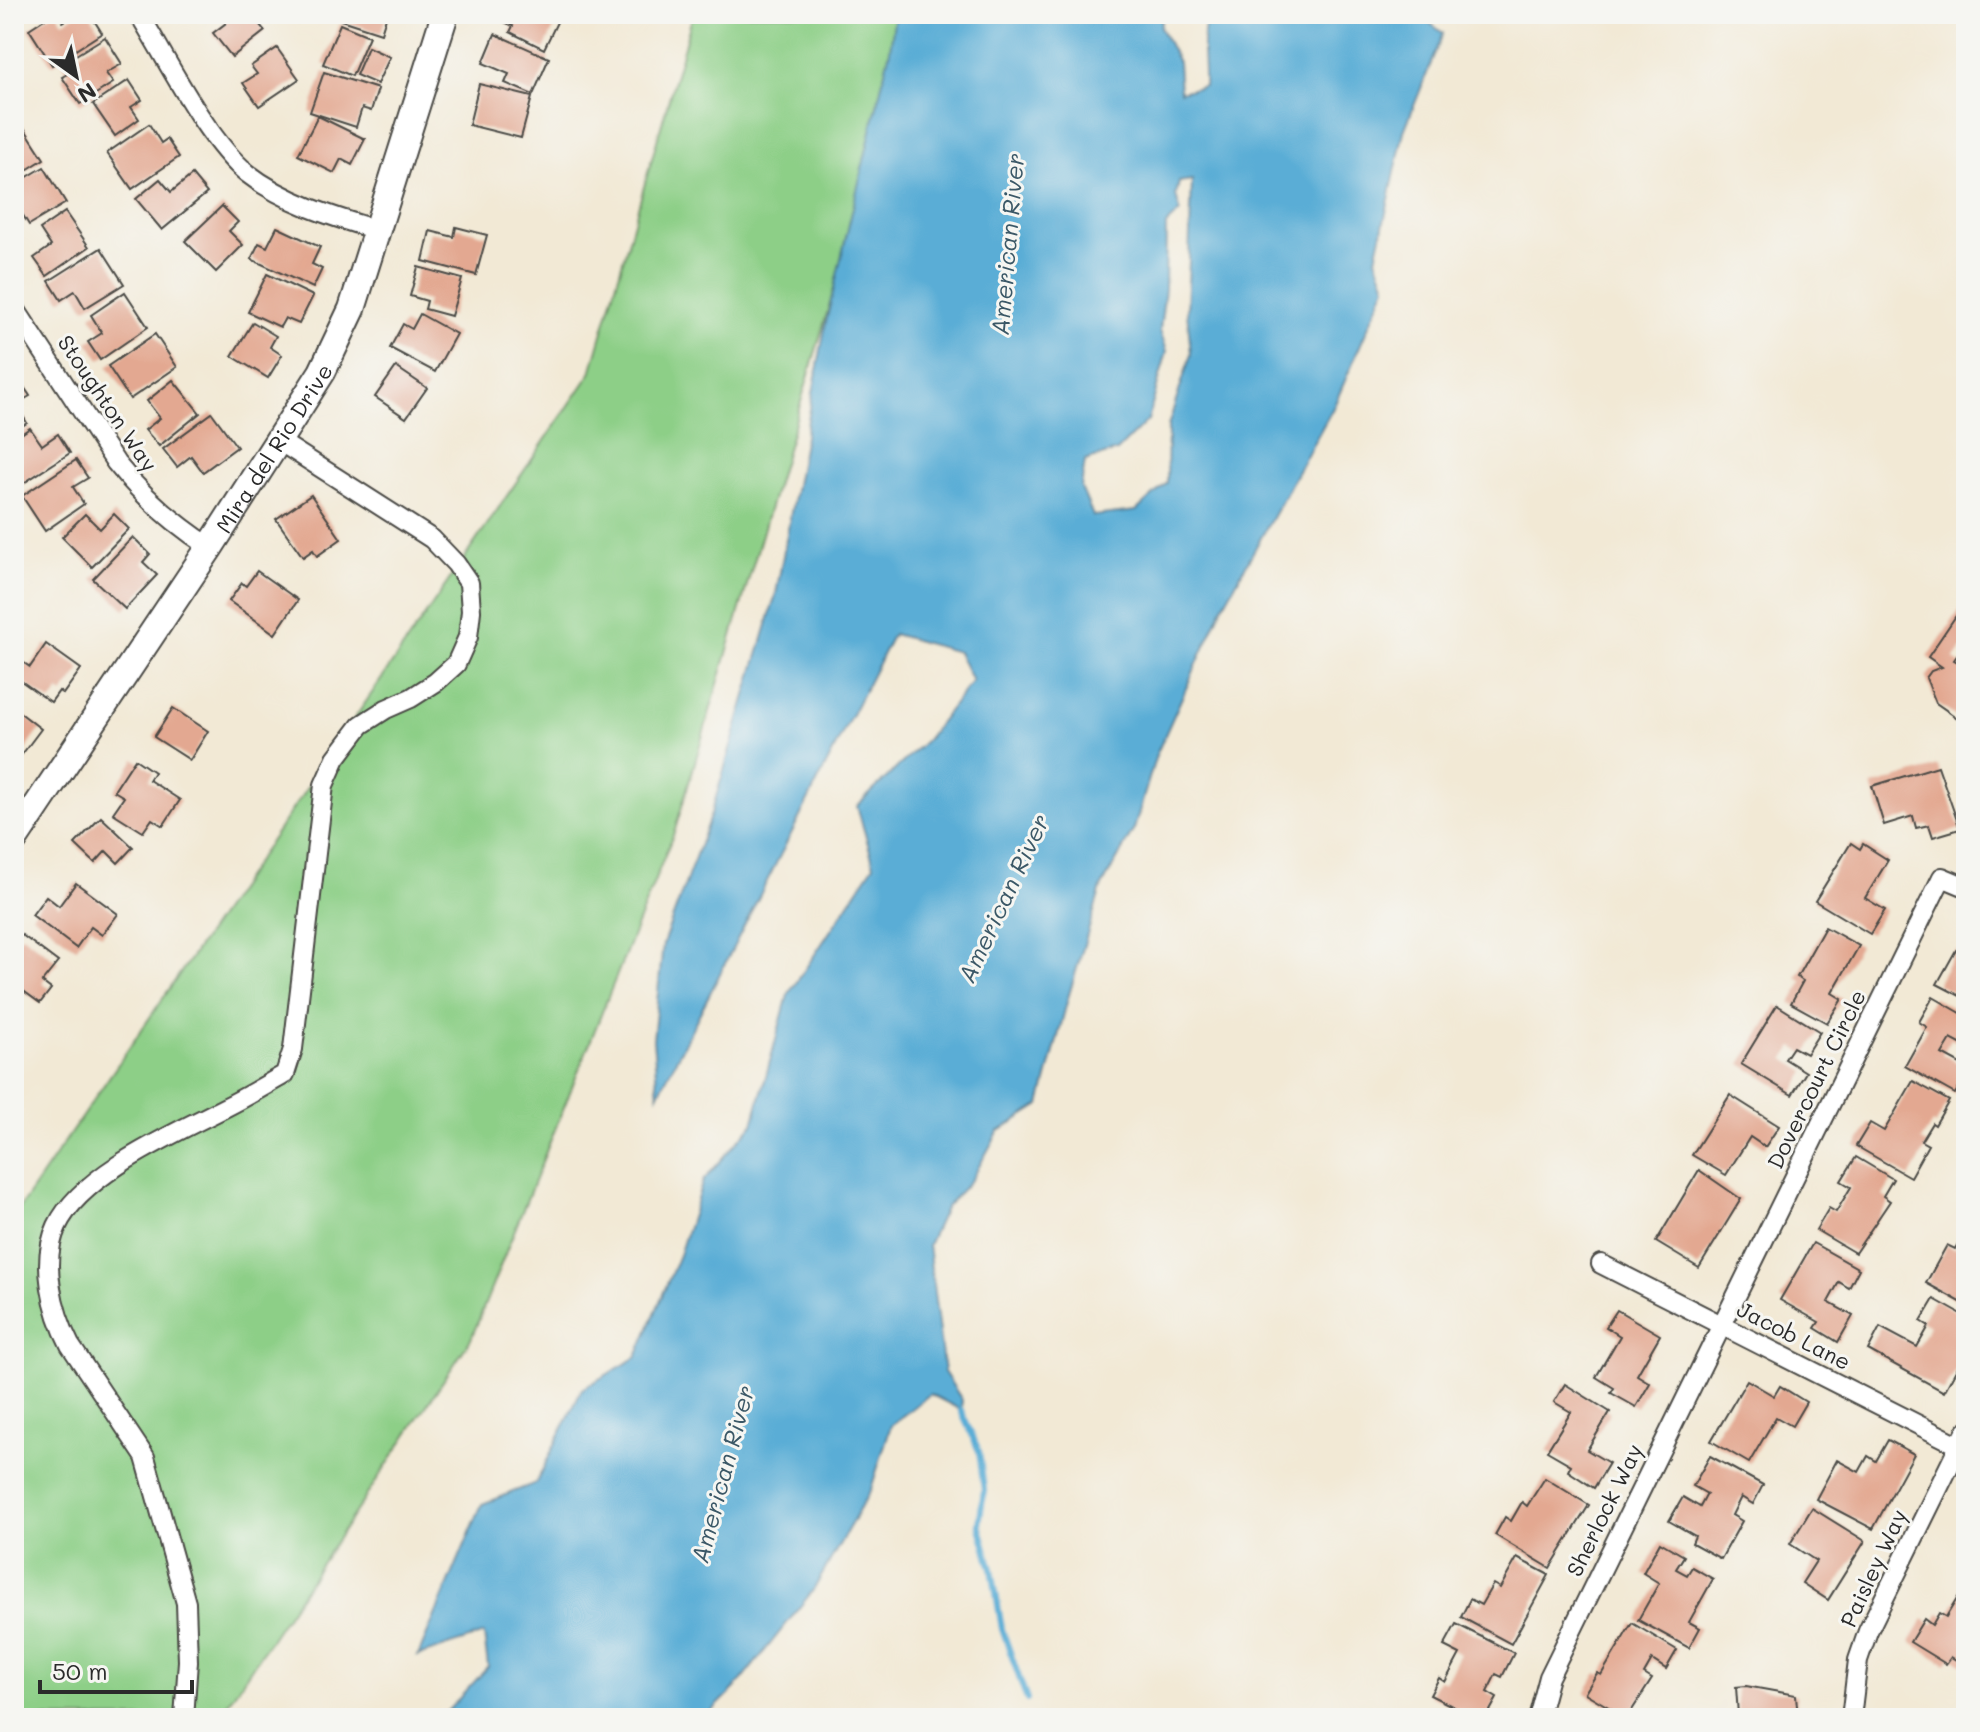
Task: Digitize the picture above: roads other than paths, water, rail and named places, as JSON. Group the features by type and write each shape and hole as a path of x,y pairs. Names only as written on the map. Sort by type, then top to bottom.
{"street":[{"path":"139,14 227,154 248,173 303,205 377,230"},
{"name":"Mira del Rio Drive","path":"14,840 210,547 322,372 341,335 445,14"},
{"name":"Stoughton Way","path":"14,307 133,484 170,520 210,547"},
{"path":"184,1718 188,1661 186,1603 145,1457 60,1327 49,1272 50,1245 58,1224 101,1177 143,1150 285,1074 293,1049 324,785 336,758 361,725 436,682 456,664 468,637 471,611 469,583 432,539 279,441"},
{"name":"Dovercourt Circle","path":"1721,1325 1942,877 1966,887"},
{"name":"Jacob Lane","path":"1601,1264 1964,1442"},
{"name":"Sherlock Way","path":"1538,1718 1549,1677 1721,1325"},
{"name":"Paisley Way","path":"1851,1718 1858,1660 1868,1631 1964,1442"}],"water":[{"name":"American River","path":"895,14 1163,14 1160,27 1178,62 1180,92 1204,86 1203,42 1208,14 1418,14 1443,33 1404,131 1376,258 1386,286 1334,406 1222,608 1156,755 1134,829 1101,888 1040,1105 998,1132 972,1179 945,1208 928,1245 944,1372 962,1400 961,1410 930,1394 891,1425 871,1489 814,1589 737,1686 705,1718 441,1718 488,1667 484,1634 418,1656 482,1504 536,1483 582,1389 637,1357 679,1255 703,1181 753,1124 788,995 874,865 857,806 925,741 972,681 958,652 893,634 658,1095 653,1040 663,944 711,814 776,594 826,322 890,50","holes":["1192,180 1187,311 1191,354 1168,426 1167,483 1136,511 1093,516 1081,488 1085,461 1117,451 1148,420 1167,351 1160,330 1165,289 1166,225 1180,212 1176,195 1179,182"]}],"waterway":[{"path":"961,1410 979,1451 984,1490 979,1524 992,1569 1002,1629 1027,1700"}]}
